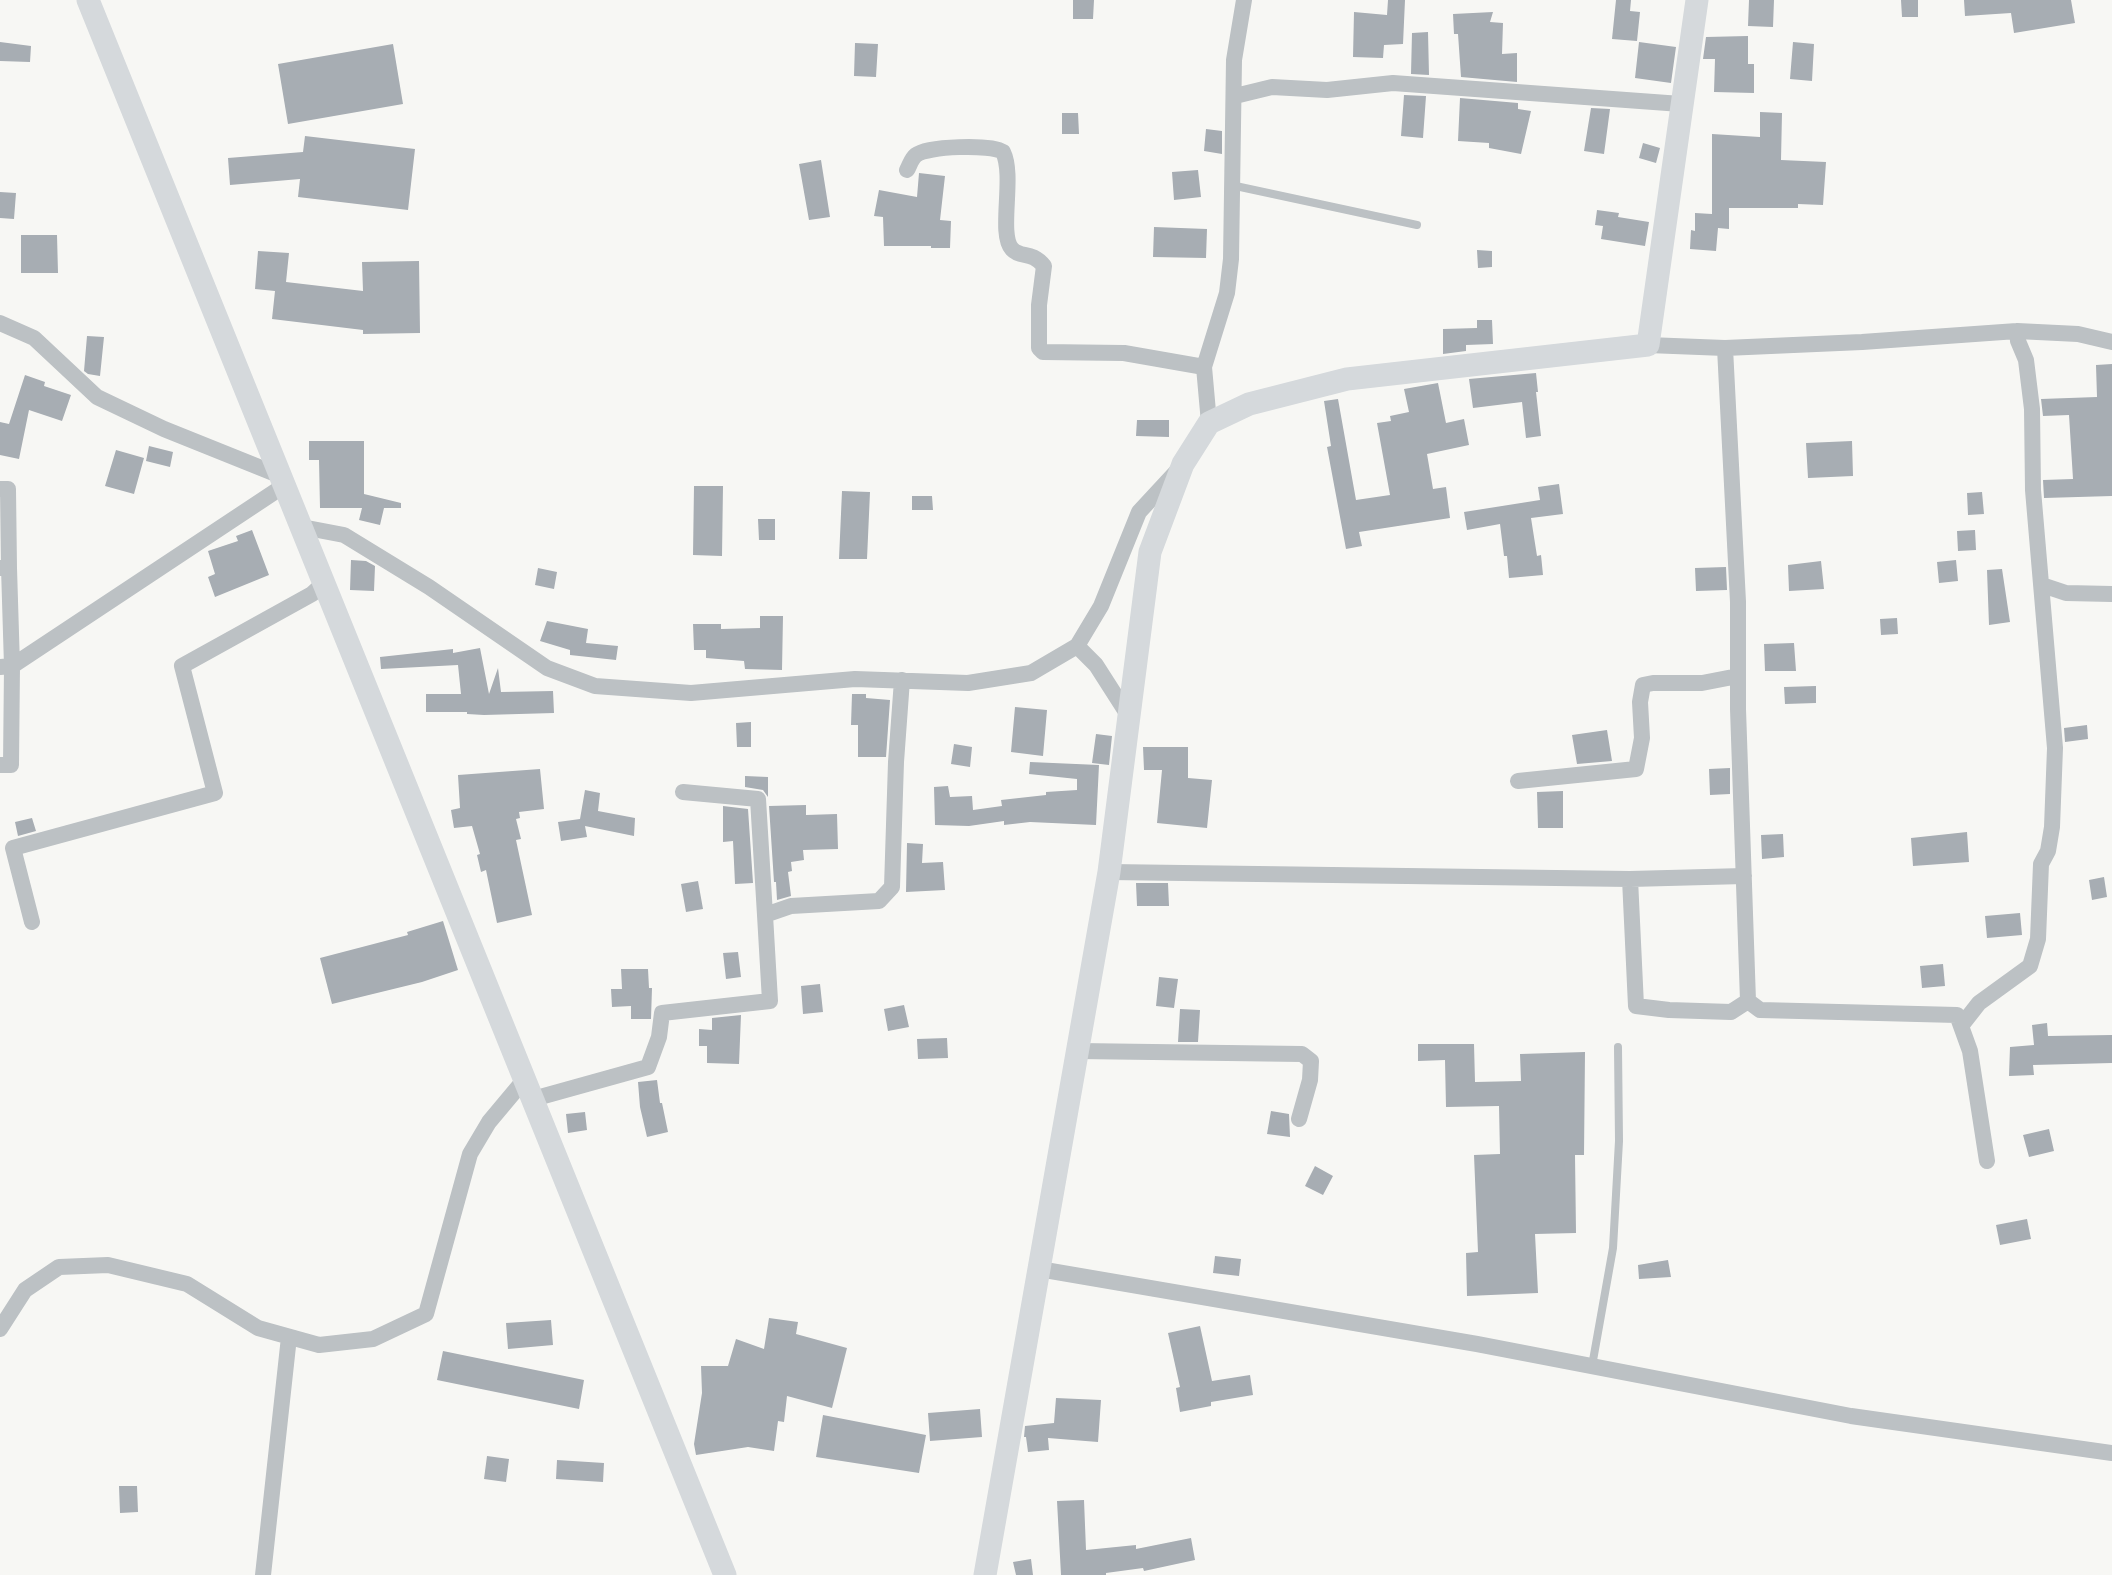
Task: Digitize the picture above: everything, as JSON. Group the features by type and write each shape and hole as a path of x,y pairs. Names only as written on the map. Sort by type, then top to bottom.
{"main road":[{"path":"88,0 725,1575"},
{"path":"985,1575 1110,872 1150,552 1183,464 1209,423 1249,404 1346,379 1648,345 1697,0"}],"street":[{"path":"1209,423 1204,367 1227,293 1231,259 1234,60 1244,0"},
{"path":"1235,96 1272,87 1327,90 1393,83 1681,104"},
{"path":"908,170 914,157 928,150 989,147 1003,152 1007,171 1008,243 1017,252 1033,256 1044,266 1039,305 1039,348 1043,352 1124,353 1204,367"},
{"path":"0,323 34,338 97,397 283,480"},
{"path":"1648,345 1725,348 2017,331 2078,334 2112,342"},
{"path":"1961,1026 1979,1003 2030,966 2038,939 2041,864 2048,851 2052,827 2055,748 2033,490 2032,409 2025,360 2017,331"},
{"path":"1725,348 1738,602 1748,1000 1760,1010 1958,1016 1970,1051 1987,1161"},
{"path":"302,527 344,535 429,587 547,668 595,686 691,693 855,679 968,682 1031,673 1077,646 1101,606 1139,512 1183,464"},
{"path":"6,666 283,480"},
{"path":"0,489 8,489 5,568 6,666 11,765 0,765"},
{"path":"32,922 13,848 215,793 182,666 312,594 324,583"},
{"path":"2042,585 2066,593 2112,594"},
{"path":"1077,646 1096,665 1128,715"},
{"path":"1518,782 1636,769 1642,738 1640,702 1643,685 1702,683 1738,676"},
{"path":"765,915 791,906 879,901 892,887 902,680"},
{"path":"0,1329 25,1290 59,1267 108,1265 187,1284 258,1328 319,1345 373,1339 426,1314 470,1154 489,1122 529,1089 648,1067 659,1037 662,1013 770,1001 758,799 683,792"},
{"path":"1110,872 1630,879 1744,876"},
{"path":"1630,879 1636,1006 1731,1012 1748,1000"},
{"path":"1078,1051 1302,1054 1311,1061 1310,1080 1299,1119"},
{"path":"1039,1269 1463,1341 1851,1416 2112,1453"},
{"path":"263,1575 289,1337"}],"lane":[{"path":"1231,185 1417,225"},
{"path":"1591,1366 1613,1248 1619,1141 1618,1047"}],"building":[{"path":"1073,0 1094,0 1093,19 1073,19"},
{"path":"1388,0 1405,0 1403,44 1384,45 1383,58 1353,57 1354,12 1387,15"},
{"path":"1616,0 1631,0 1630,11 1640,12 1637,41 1612,39"},
{"path":"1749,0 1774,0 1773,27 1748,26"},
{"path":"1901,0 1918,0 1918,17 1902,17"},
{"path":"1964,0 2071,0 2075,23 2014,33 2011,13 1965,16"},
{"path":"1493,12 1490,22 1503,23 1502,54 1517,53 1517,82 1461,77 1458,34 1454,34 1453,14"},
{"path":"1428,32 1429,75 1411,74 1412,33"},
{"path":"1748,36 1748,64 1754,64 1754,93 1714,92 1715,59 1703,59 1706,37"},
{"path":"0,42 31,46 30,62 0,61"},
{"path":"1639,42 1676,47 1671,83 1635,78"},
{"path":"1793,42 1814,44 1812,81 1790,79"},
{"path":"855,43 878,44 876,77 854,76"},
{"path":"393,44 403,104 288,124 278,64"},
{"path":"1404,95 1426,96 1423,138 1401,136"},
{"path":"1460,98 1518,103 1518,109 1531,111 1521,154 1489,148 1489,143 1458,141"},
{"path":"1591,108 1610,109 1604,154 1584,151"},
{"path":"1760,112 1782,113 1781,160 1826,162 1823,205 1798,204 1798,208 1729,208 1729,229 1718,228 1716,251 1690,249 1691,230 1695,231 1695,213 1712,214 1712,134 1760,137"},
{"path":"1062,113 1078,113 1079,134 1062,134"},
{"path":"1206,129 1222,131 1222,154 1204,151"},
{"path":"305,136 415,149 408,210 298,197 300,179 230,185 228,158 303,152"},
{"path":"1643,143 1660,148 1656,163 1639,158"},
{"path":"821,160 830,217 809,220 799,164"},
{"path":"1198,170 1201,197 1174,200 1172,172"},
{"path":"919,173 945,176 940,220 951,221 950,248 884,246 883,217 874,216 879,190 917,197"},
{"path":"0,192 16,193 14,219 0,218"},
{"path":"1597,210 1649,222 1645,246 1601,239 1603,226 1595,225"},
{"path":"1154,227 1207,229 1206,258 1153,257"},
{"path":"21,235 57,235 58,273 21,273"},
{"path":"1477,250 1492,251 1492,267 1478,268"},
{"path":"258,251 289,253 286,282 363,291 362,262 419,261 420,333 363,334 363,330 272,319 275,291 255,289"},
{"path":"1477,320 1492,320 1493,344 1466,345 1466,351 1443,354 1443,329 1477,328"},
{"path":"87,336 104,337 100,376 84,371"},
{"path":"2112,364 2112,496 2044,498 2043,480 2073,479 2069,415 2043,416 2041,399 2097,397 2096,365"},
{"path":"1536,373 1541,436 1526,438 1522,402 1473,408 1469,379"},
{"path":"25,375 45,382 44,386 71,395 62,421 29,410 19,459 0,455 0,422 9,424"},
{"path":"1438,383 1446,423 1464,419 1469,445 1427,454 1433,489 1446,487 1450,518 1359,532 1362,546 1346,549 1327,447 1331,446 1324,401 1338,399 1356,500 1390,495 1377,423 1391,421 1390,416 1409,412 1404,389"},
{"path":"1137,420 1169,420 1169,437 1136,436"},
{"path":"309,441 364,441 364,494 401,503 401,508 384,508 380,525 359,520 362,508 320,508 319,460 309,460"},
{"path":"1852,441 1853,476 1808,478 1806,443"},
{"path":"149,446 173,452 170,467 146,461"},
{"path":"116,450 144,458 134,494 105,486"},
{"path":"1559,484 1563,514 1531,518 1537,556 1541,555 1543,575 1509,578 1500,524 1467,530 1464,512 1540,500 1538,487"},
{"path":"694,486 723,486 722,556 693,555"},
{"path":"842,491 870,492 867,559 839,559"},
{"path":"1982,492 1984,514 1968,515 1967,493"},
{"path":"912,496 932,496 933,510 912,510"},
{"path":"758,519 775,519 775,540 759,540"},
{"path":"252,530 269,575 215,597 208,577 215,574 208,551 238,541 236,536"},
{"path":"1975,530 1976,550 1958,551 1957,531"},
{"path":"351,560 366,561 375,566 374,591 350,590"},
{"path":"1956,560 1958,581 1939,583 1937,562"},
{"path":"1821,561 1824,589 1789,591 1788,565"},
{"path":"1726,567 1727,590 1696,591 1695,568"},
{"path":"538,568 557,572 554,589 535,585"},
{"path":"2002,569 2010,622 1989,625 1987,570"},
{"path":"760,616 783,616 782,670 745,669 744,661 706,658 706,650 694,650 693,624 721,624 721,629 760,628"},
{"path":"1897,618 1898,634 1881,635 1880,619"},
{"path":"547,621 588,629 586,643 618,646 616,660 570,655 570,650 540,641"},
{"path":"1794,643 1796,671 1765,671 1764,644"},
{"path":"480,648 489,694 498,668 501,692 553,691 554,713 484,715 467,712 426,712 426,694 461,694 458,665 381,669 380,657 453,649 453,653"},
{"path":"1816,686 1816,703 1785,704 1784,687"},
{"path":"852,694 866,694 866,698 890,700 886,757 858,757 858,725 851,725"},
{"path":"1015,707 1047,710 1043,756 1011,752"},
{"path":"751,722 751,747 737,747 736,723"},
{"path":"2087,725 2088,739 2065,742 2064,728"},
{"path":"1607,730 1612,761 1577,764 1572,735"},
{"path":"1096,734 1112,736 1109,765 1092,763"},
{"path":"954,744 972,747 970,767 951,764"},
{"path":"1143,747 1188,747 1188,778 1212,780 1207,828 1157,823 1162,770 1144,770"},
{"path":"1030,762 1099,765 1096,825 1030,822 1004,825 1004,821 969,826 935,825 934,787 948,786 950,797 972,796 973,810 1002,806 1001,800 1077,790 1077,779 1029,774"},
{"path":"1730,768 1730,794 1710,795 1709,769"},
{"path":"540,769 544,809 519,812 520,818 516,819 521,839 516,840 532,915 497,923 486,870 481,872 477,855 480,854 472,826 454,828 451,810 460,808 458,775"},
{"path":"745,776 768,777 768,797 763,790 745,787"},
{"path":"585,790 600,793 598,811 635,818 634,836 585,826 587,837 561,841 558,822 580,819"},
{"path":"1563,791 1563,828 1538,828 1537,792"},
{"path":"806,805 806,815 837,814 838,849 803,850 804,860 791,862 792,871 788,872 791,896 777,900 769,806"},
{"path":"723,806 748,809 753,883 735,884 733,841 723,842"},
{"path":"32,818 36,831 18,836 15,822"},
{"path":"1967,832 1969,862 1913,866 1911,838"},
{"path":"1783,834 1784,857 1762,859 1761,835"},
{"path":"907,843 923,844 922,863 943,862 945,890 906,892"},
{"path":"2104,877 2107,897 2092,900 2089,880"},
{"path":"698,881 703,909 686,912 681,884"},
{"path":"1136,883 1168,883 1169,906 1137,906"},
{"path":"2020,913 2022,935 1987,938 1985,916"},
{"path":"443,921 458,970 422,982 332,1004 320,958 408,935 407,932"},
{"path":"738,952 741,977 726,979 723,953"},
{"path":"1943,964 1945,986 1922,988 1920,966"},
{"path":"621,969 648,969 649,988 652,988 651,1019 631,1019 631,1006 612,1007 611,989 622,989"},
{"path":"1159,977 1178,979 1174,1008 1156,1006"},
{"path":"820,984 823,1012 803,1014 801,986"},
{"path":"904,1005 909,1027 888,1031 884,1009"},
{"path":"1180,1009 1200,1010 1198,1042 1178,1042"},
{"path":"741,1015 739,1064 707,1063 707,1046 699,1046 699,1029 712,1030 712,1018"},
{"path":"2047,1023 2048,1036 2112,1035 2112,1063 2033,1065 2034,1075 2009,1076 2010,1047 2034,1045 2032,1025"},
{"path":"947,1038 948,1058 918,1059 917,1039"},
{"path":"1418,1044 1474,1044 1475,1082 1521,1081 1520,1054 1585,1052 1584,1155 1575,1155 1576,1233 1535,1234 1538,1293 1467,1296 1466,1253 1478,1252 1474,1155 1500,1154 1499,1106 1446,1107 1445,1060 1418,1061"},
{"path":"657,1080 668,1132 647,1137 638,1082"},
{"path":"1271,1111 1289,1114 1290,1137 1267,1134"},
{"path":"585,1112 587,1130 568,1133 566,1114"},
{"path":"2049,1129 2054,1151 2029,1157 2023,1135"},
{"path":"1315,1166 1333,1176 1323,1195 1305,1186"},
{"path":"2027,1219 2031,1239 2000,1245 1996,1225"},
{"path":"1215,1256 1241,1259 1239,1276 1213,1273"},
{"path":"1668,1260 1671,1277 1639,1279 1638,1265"},
{"path":"769,1318 798,1322 796,1334 847,1348 832,1408 787,1396 784,1422 778,1421 774,1451 748,1447 696,1455 694,1444 702,1393 701,1366 728,1366 736,1339 764,1349"},
{"path":"551,1320 553,1345 508,1349 506,1323"},
{"path":"1200,1326 1212,1381 1250,1375 1253,1395 1211,1402 1211,1406 1180,1412 1176,1388 1180,1387 1168,1333"},
{"path":"443,1351 584,1380 579,1409 437,1380"},
{"path":"1056,1398 1101,1400 1098,1442 1048,1438 1049,1450 1028,1452 1024,1437 1025,1426 1054,1423"},
{"path":"980,1409 982,1437 930,1441 928,1413"},
{"path":"823,1415 926,1435 919,1473 816,1457"},
{"path":"487,1456 509,1459 506,1482 484,1479"},
{"path":"557,1460 604,1463 603,1482 556,1479"},
{"path":"119,1486 137,1486 138,1512 120,1513"},
{"path":"1084,1500 1086,1550 1136,1545 1136,1549 1191,1538 1195,1560 1144,1571 1143,1568 1106,1575 1061,1575 1057,1501"},
{"path":"1031,1559 1033,1575 1016,1575 1013,1562"}]}
